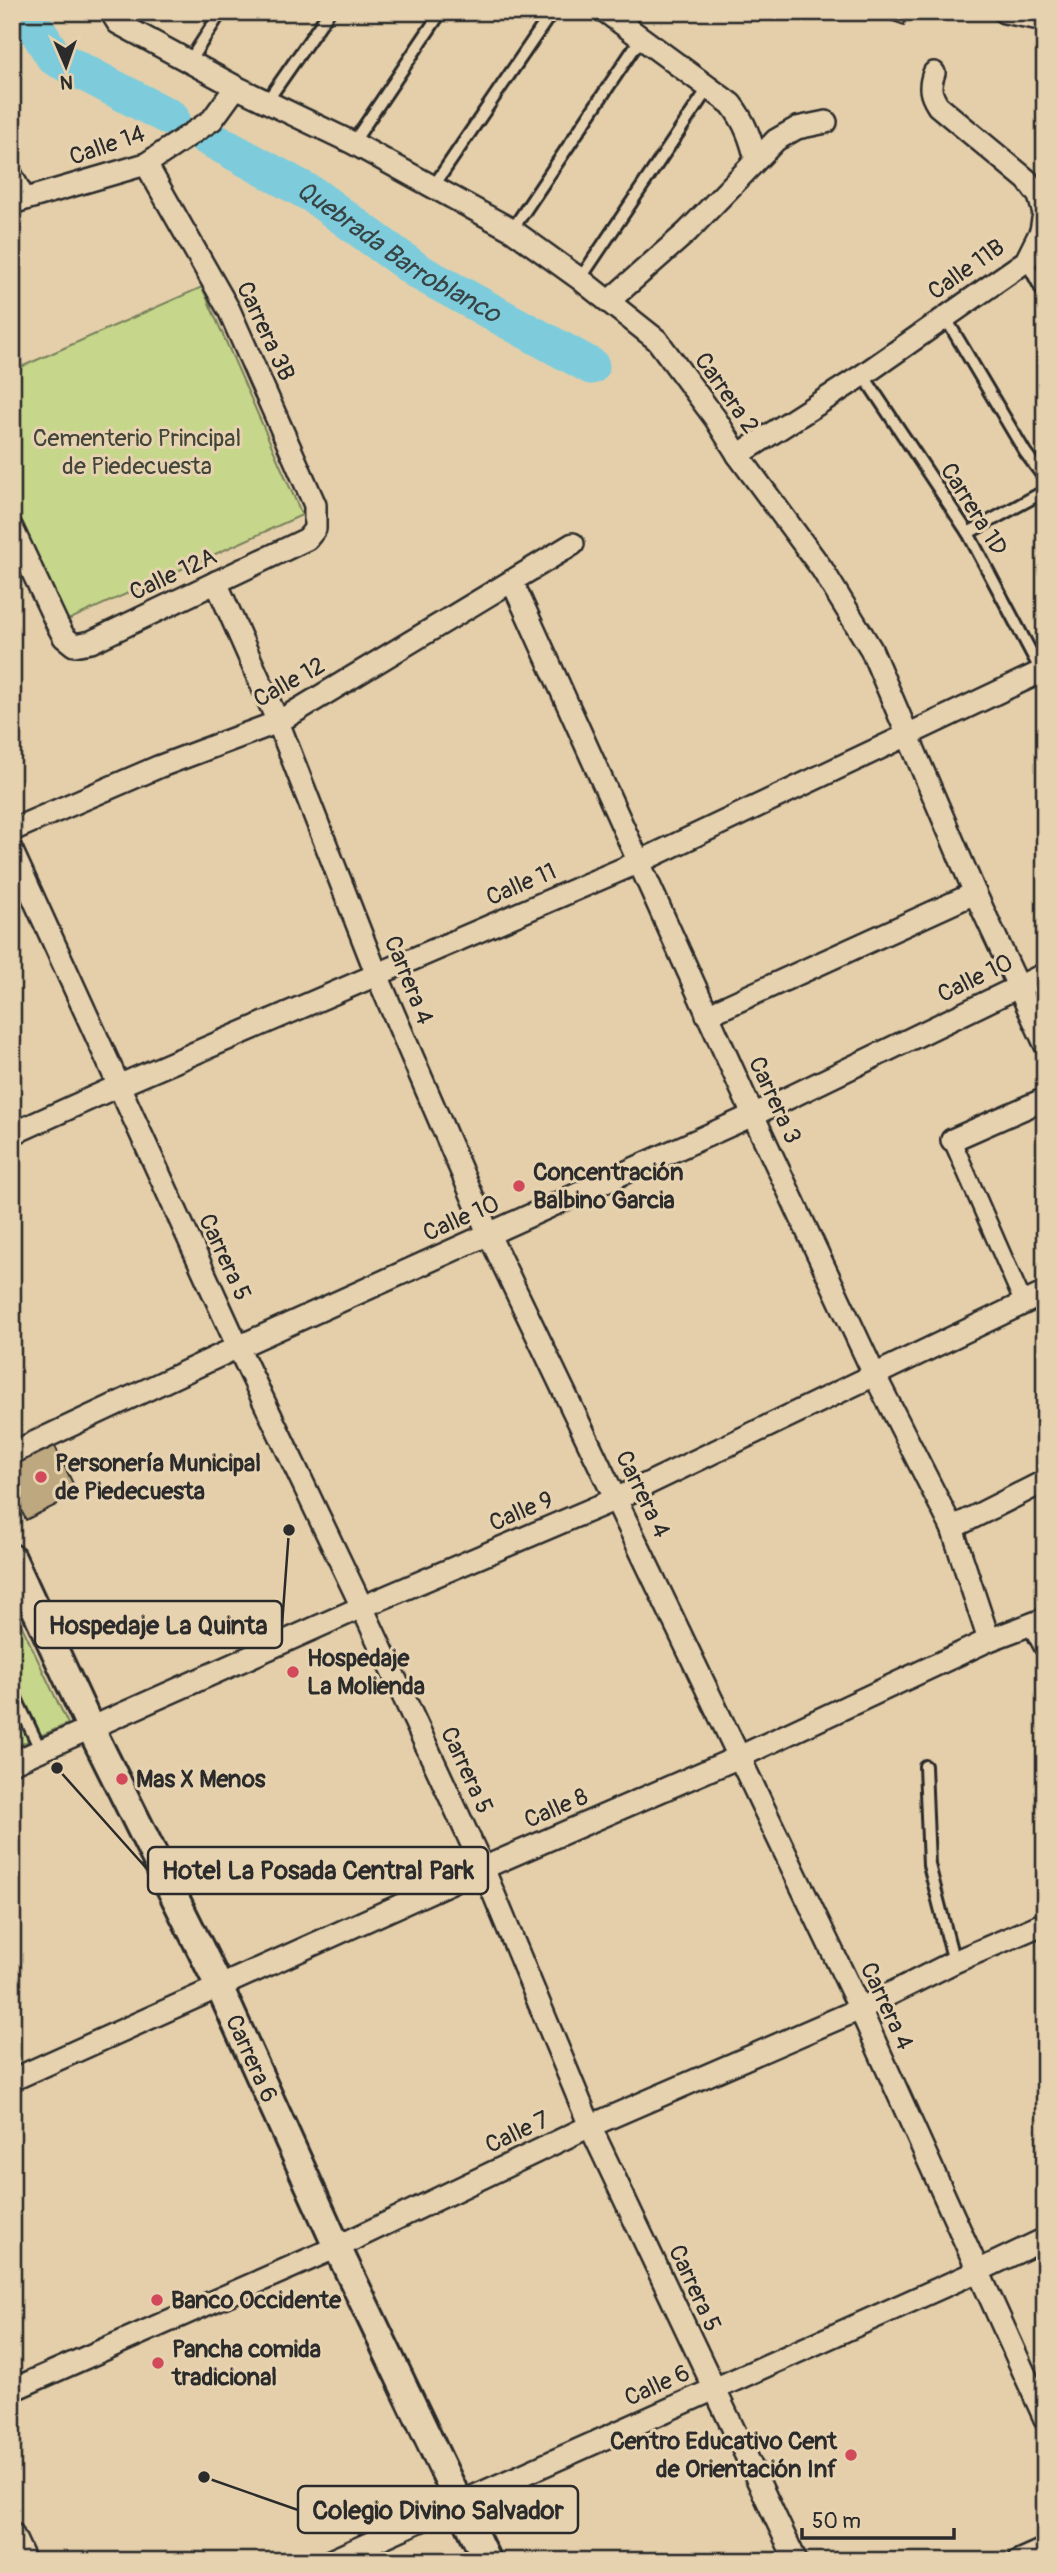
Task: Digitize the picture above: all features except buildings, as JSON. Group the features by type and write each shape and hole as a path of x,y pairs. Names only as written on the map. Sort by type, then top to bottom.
{"street":[{"name":"Carrera 2","path":"111,12 118,23 189,62 353,143 512,230 657,340 822,569 872,649 975,893 1045,1044"},
{"path":"606,12 731,104 742,118 756,160"},
{"path":"1004,12 1045,19"},
{"name":"Calle 11B","path":"738,455 863,375 1026,261 1041,231 1044,213 1039,197 1027,180 938,106 931,96 930,85 934,73"},
{"name":"Calle 14","path":"18,201 146,164 212,120 236,87"},
{"path":"609,301 687,232 776,140 797,128 826,122"},
{"name":"Carrera 3B","path":"146,164 229,310 315,505 315,530"},
{"path":"12,176 18,201"},
{"name":"Calle 12A","path":"12,528 57,624 64,637 74,645 90,642 307,539 315,530"},
{"name":"Calle 12","path":"12,830 158,767 278,722 573,544"},
{"name":"Carrera 3","path":"512,581 752,1115 874,1374 952,1528 989,1640"},
{"name":"Carrera 4","path":"216,582 278,722 377,975 489,1235 860,2009 1045,2419"},
{"name":"Calle 11","path":"12,1134 639,862 1043,670"},
{"name":"Carrera 5","path":"12,851 237,1348 484,1868 590,2126 796,2561"},
{"path":"707,1014 975,893"},
{"name":"Calle 10","path":"12,1453 752,1115 1045,974"},
{"path":"1023,1301 952,1140 1045,1099"},
{"name":"Calle 9","path":"12,1763 362,1607 616,1499 1023,1301 1045,1293"},
{"path":"952,1528 1045,1481"},
{"name":"Carrera 6","path":"12,1558 91,1729 219,1986 337,2247 488,2561"},
{"path":"1039,1621 1045,1646"},
{"name":"Calle 8","path":"12,2080 484,1868 740,1758 989,1640 1039,1621"},
{"name":"Calle 7","path":"12,2390 337,2247 590,2126 860,2009 954,1962 1045,1923"},
{"name":"Calle 6","path":"330,2561 1045,2239"},
{"path":"12,2533 25,2561"},
{"path":"1018,2561 1045,2549"}],"lane":[{"path":"189,62 221,12"},
{"path":"267,101 329,12"},
{"path":"353,143 441,12"},
{"path":"433,187 552,12"},
{"path":"512,230 640,37"},
{"path":"580,279 709,88"},
{"path":"1026,261 1045,296"},
{"path":"945,317 1025,452 1045,480"},
{"name":"Carrera 1D","path":"863,375 968,533 1043,670"},
{"path":"968,533 1045,491"},
{"path":"12,1690 41,1751"},
{"path":"925,1766 929,1865 954,1962"}],"green space":[{"name":"Cementerio Principal de Piedecuesta","path":"202,287 302,515 66,621 12,505 12,371"},
{"path":"12,1605 68,1724 12,1748"}],"waterway":[{"name":"Quebrada Barroblanco","path":"26,12 54,57 171,118"},
{"name":"Quebrada Barroblanco","path":"205,136 313,195 419,272 591,366"}],"place":[{"name":"Concentración Balbino Garcia","path":"519,1186"},
{"name":"Personería Municipal de Piedecuesta","path":"41,1477"},
{"name":"Hospedaje La Quinta","path":"289,1530"},
{"name":"Hospedaje La Molienda","path":"293,1672"},
{"name":"Hotel La Posada Central Park","path":"57,1768"},
{"name":"Mas X Menos","path":"122,1779"},
{"name":"Banco Occidente","path":"157,2300"},
{"name":"Pancha comida tradicional","path":"158,2363"},
{"name":"Centro Educativo Cent de Orientación Inf","path":"851,2455"},
{"name":"Colegio Divino Salvador","path":"204,2477"}]}
